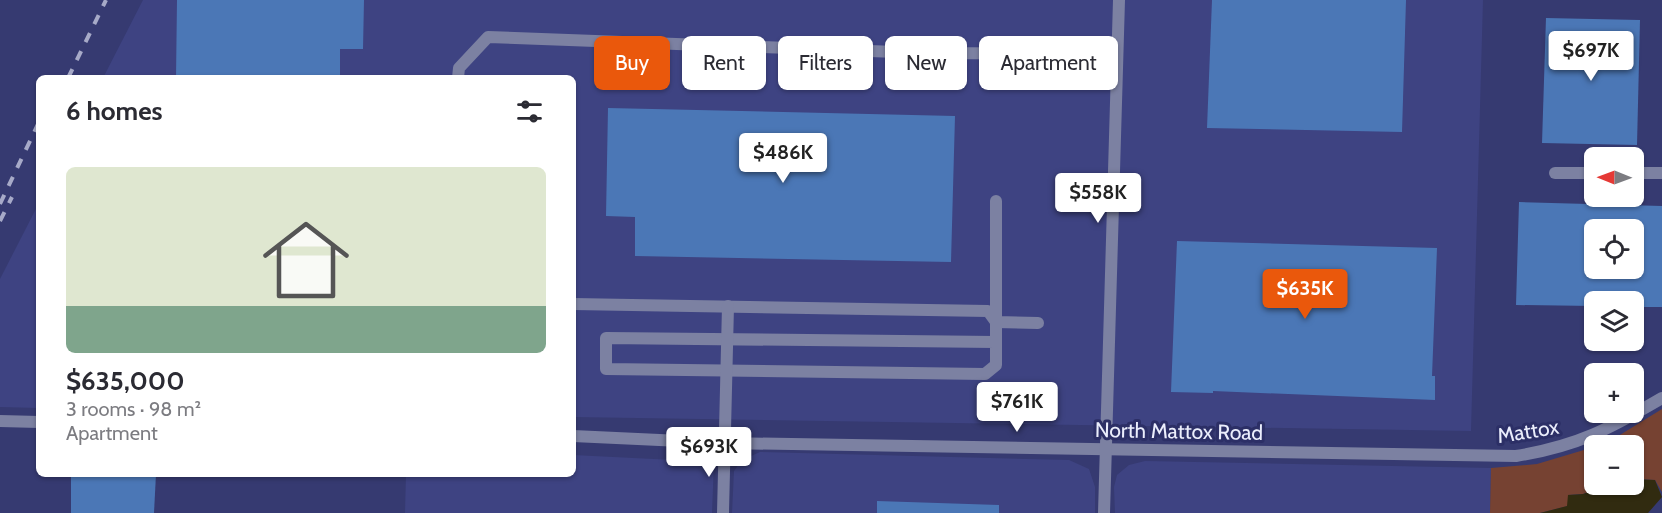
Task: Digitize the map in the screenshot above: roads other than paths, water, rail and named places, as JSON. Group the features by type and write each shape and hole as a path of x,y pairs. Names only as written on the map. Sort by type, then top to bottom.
{"street":[{"path":"1118,36 1119,0"},
{"path":"458,75 459,68 488,37 979,53"},
{"path":"1104,513 1116,90"},
{"path":"1555,172 1584,173"},
{"path":"1644,173 1662,173"},
{"path":"995,342 606,338 606,369 985,374 996,365 996,201"},
{"path":"576,304 988,311 996,322"},
{"path":"723,513 728,306"},
{"path":"996,322 1038,323"},
{"name":"Mattox","path":"1461,456 1516,456 1571,444 1608,430 1662,398"},
{"path":"0,421 36,422"},
{"name":"North Mattox Road","path":"576,436 724,443 1461,456"}],"railway":[{"path":"69,75 106,0"},
{"path":"0,204 36,128"},
{"path":"0,221 12,197"}]}
